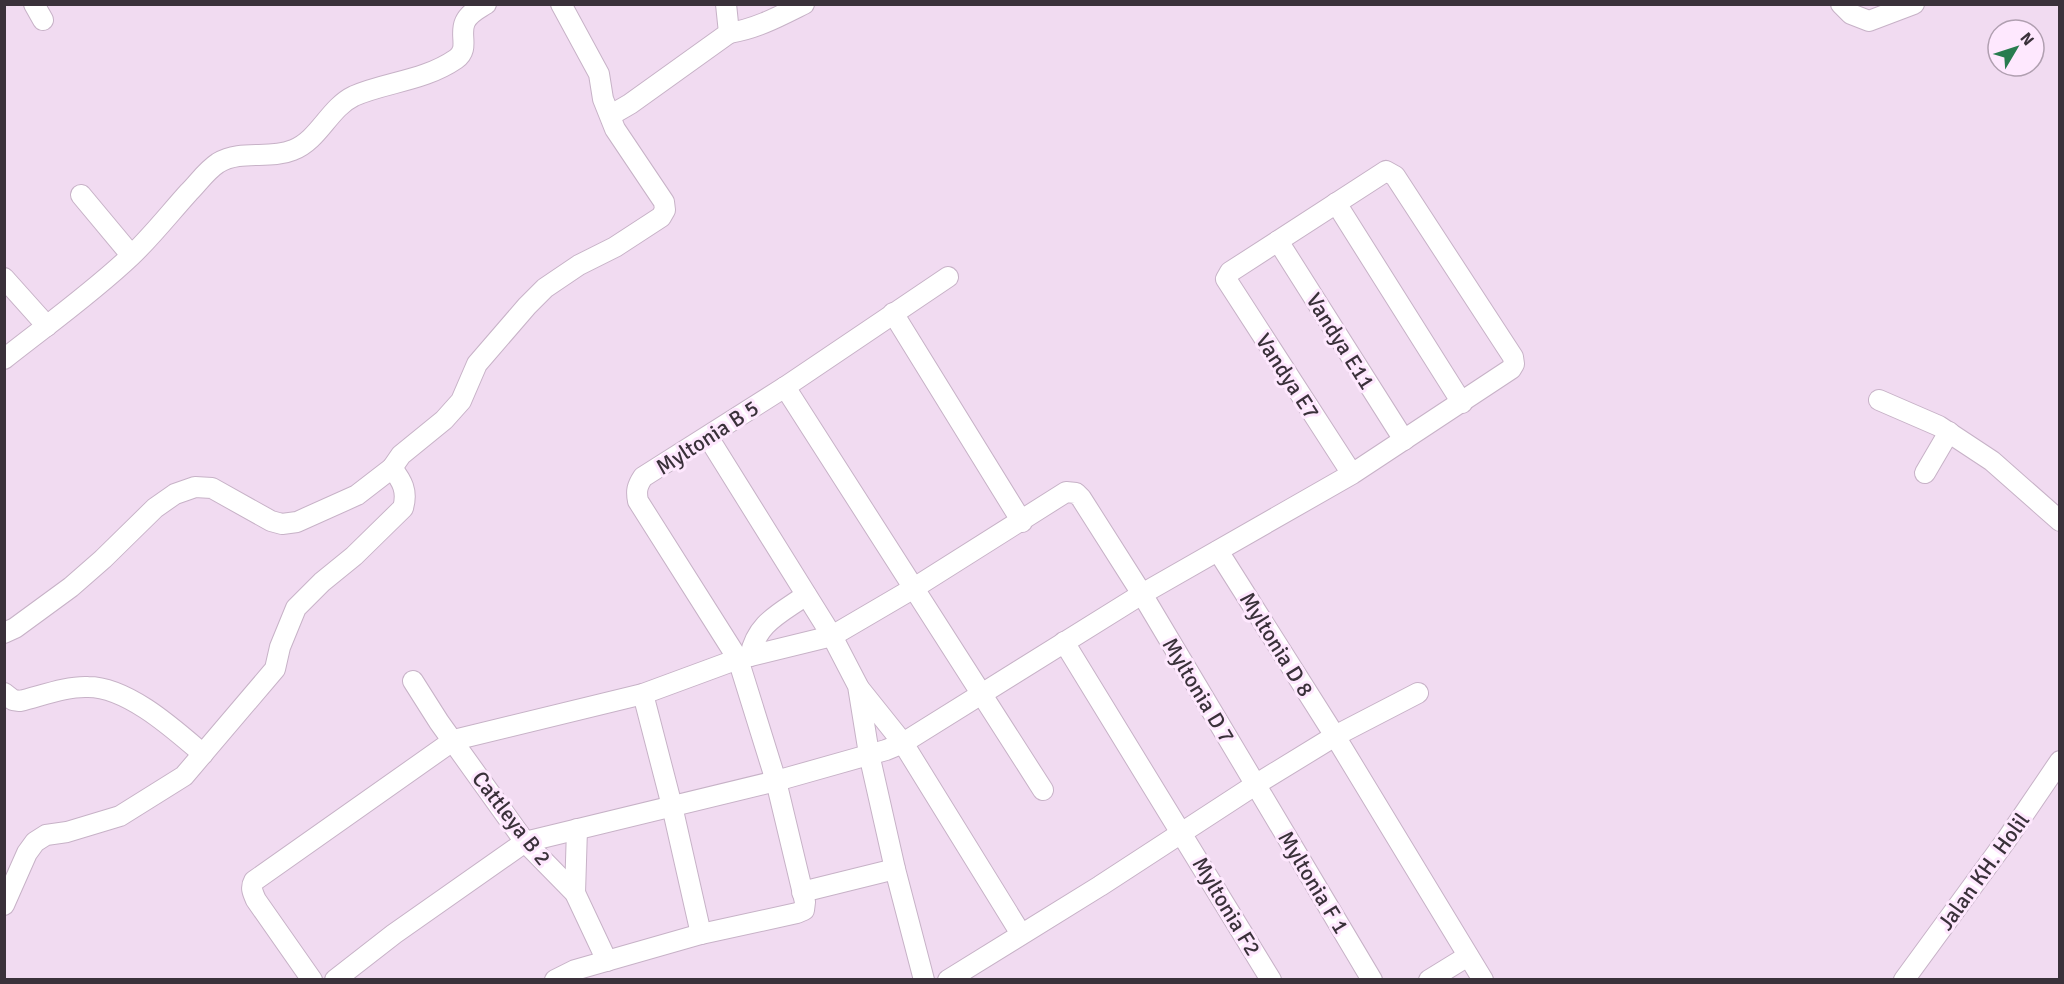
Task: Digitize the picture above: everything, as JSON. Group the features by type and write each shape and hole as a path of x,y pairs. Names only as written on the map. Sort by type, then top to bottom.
{"street":[{"path":"4,359 131,255 200,178 217,164 232,157 281,154 295,150 317,133 342,104 352,97 407,82 456,59 464,48 466,20 486,4"},
{"path":"4,633 15,628 71,587 104,559 155,507 175,494 195,487 212,488 271,521 282,524 297,522 357,495 392,468 401,455 444,420 461,401 477,364 546,288 579,265 615,247 661,217 665,210 664,202 615,129 603,99 599,74 561,4"},
{"path":"726,4 729,33"},
{"path":"611,115 630,105 729,33 769,22 804,4"},
{"path":"1841,4 1851,14 1869,21 1914,4"},
{"path":"335,980 394,934 525,842 776,781 886,750 903,743 1142,594 1352,474 1462,403 1511,369 1514,364 1513,357 1395,176 1386,171 1278,241"},
{"path":"81,195 131,255"},
{"path":"1336,203 1462,403"},
{"name":"Vandya E7","path":"1278,241 1230,272 1226,277 1227,282 1352,474"},
{"name":"Vandya E11","path":"1278,241 1404,440"},
{"name":"Myltonia B 5","path":"744,658 638,501 636,492 638,485 644,477 785,387 948,277"},
{"path":"4,278 47,326"},
{"path":"312,980 256,900 252,892 254,881 453,740 643,694 744,658 832,636 1022,522 893,313"},
{"path":"785,387 1043,790"},
{"path":"1879,400 1949,432 1992,461 2060,521"},
{"path":"1925,473 1949,432"},
{"path":"708,437 832,636 858,686 903,743 1021,934"},
{"path":"4,905 27,853 35,842 46,835 67,832 120,816 184,776 275,669 280,647 296,608 403,508 406,498 405,490 392,468"},
{"name":"Myltonia D 7","path":"1022,522 1066,492 1076,493 1081,498 1142,594 1255,785"},
{"name":"Myltonia D 8","path":"1218,551 1335,736 1483,980"},
{"path":"555,980 575,970 701,934 804,910 805,902 744,658 766,623 806,595"},
{"name":"Myltonia F2","path":"1064,642 1271,980"},
{"name":"Cattleya B 2","path":"413,681 525,842 575,893 607,961"},
{"path":"858,686 869,754 924,980"},
{"path":"4,693 13,700 20,701 68,689 99,687 130,700 175,730 203,754"},
{"path":"948,980 1335,736 1418,693"},
{"path":"643,694 672,806 701,934"},
{"name":"Jalan KH. Holil","path":"1904,980 2007,839 2060,761"},
{"name":"Myltonia F 1","path":"1255,785 1372,980"},
{"name":"Cattleya B 2","path":"575,893 577,829"},
{"path":"802,892 895,868"},
{"path":"1429,980 1468,956"}]}
